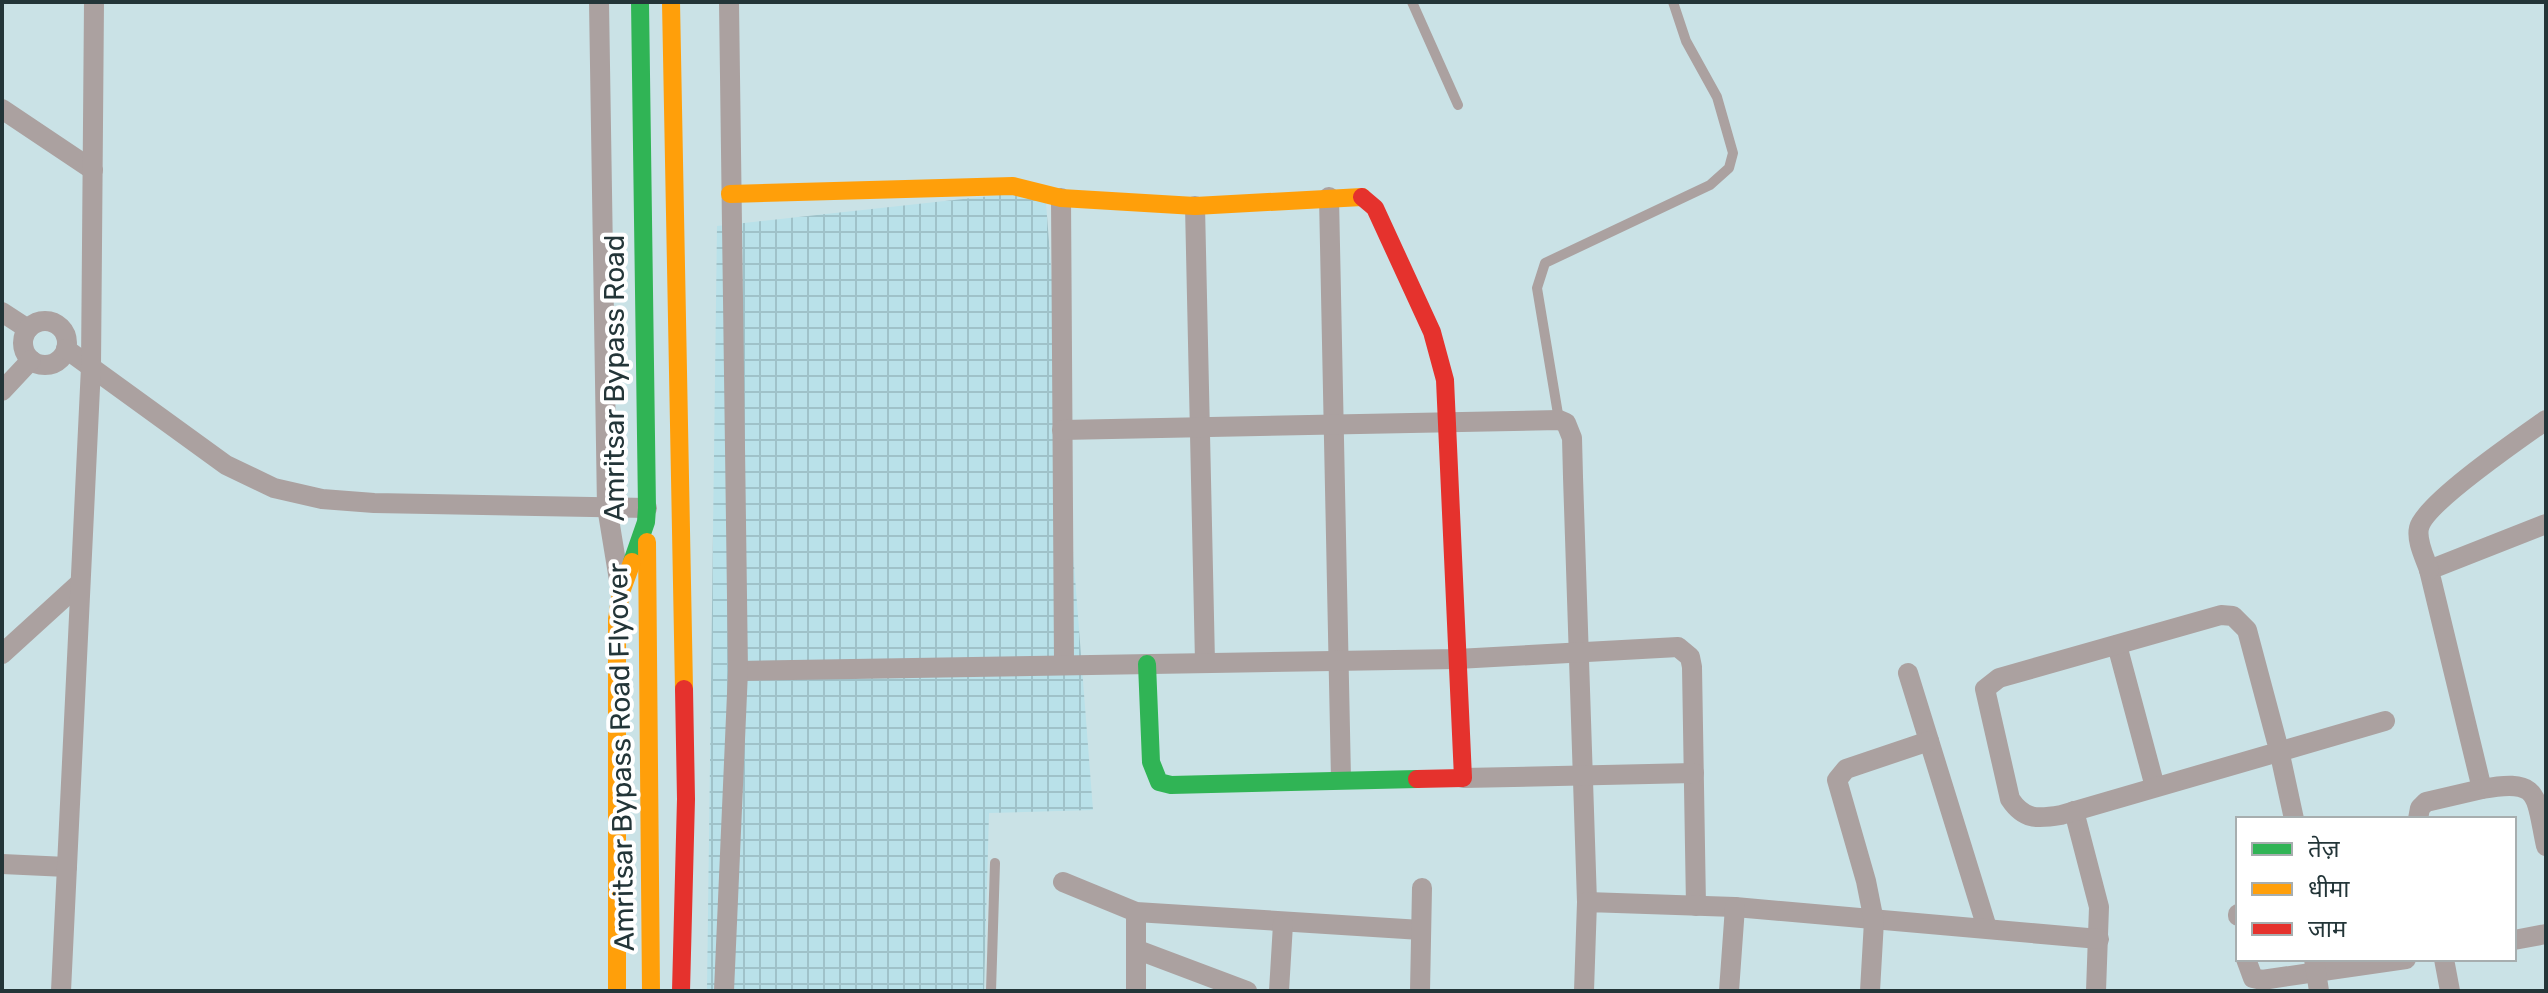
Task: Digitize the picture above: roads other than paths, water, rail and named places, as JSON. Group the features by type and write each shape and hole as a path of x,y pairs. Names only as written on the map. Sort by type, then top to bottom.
{"main road":[{"name":"Amritsar Bypass Road","path":"617,991 617,655 621,592 647,515 640,2"},
{"path":"671,2 686,799 681,991"},
{"path":"730,194 1013,186 1061,198 1195,206 1355,195 1367,199 1375,208 1439,353 1450,422 1463,778 1171,785 1159,782 1151,762 1147,664"},
{"name":"Amritsar Bypass Road Flyover","path":"647,515 651,991"}],"street":[{"path":"61,991 91,367 94,2"},
{"path":"599,2 607,507 621,592"},
{"path":"724,991 738,671 729,2"},
{"path":"2,109 93,170"},
{"path":"1329,197 1341,779"},
{"path":"1061,198 1064,663"},
{"path":"1195,206 1205,662"},
{"path":"2,312 28,329"},
{"path":"51,322 64,332 66,349 62,357 47,365 31,360 23,345 28,329 34,324 51,322"},
{"path":"66,349 226,465 274,488 322,499 374,503 607,507 647,515"},
{"path":"2,391 31,360"},
{"path":"1062,430 1559,420 1566,423 1572,438 1584,776 1587,902 1584,991"},
{"path":"2482,789 2419,538 2423,518 2487,463 2546,420"},
{"path":"2429,570 2546,524"},
{"path":"2,654 80,583"},
{"path":"2294,817 2279,750 2242,621 2221,615 1999,678 1985,689 2010,799 2019,814 2036,819 2074,811 2279,750 2385,721"},
{"path":"2117,645 2155,787"},
{"path":"738,671 1064,663 1457,659 1678,647 1685,650 1692,667 1696,906"},
{"path":"1908,673 1987,928"},
{"path":"1870,991 1874,921 1866,881 1837,780 1846,769 1929,741"},
{"path":"1463,778 1694,773"},
{"path":"2418,817 2420,808 2426,802 2515,783 2527,788 2534,796 2546,846"},
{"path":"2074,811 2097,896 2099,939 2096,991"},
{"path":"2,864 67,867"},
{"path":"1063,882 1136,912 1283,924 1421,930"},
{"path":"1420,991 1422,888"},
{"path":"1587,902 1735,907 2099,939"},
{"path":"1729,991 1735,907"},
{"path":"1136,912 1136,991"},
{"path":"1279,991 1283,924"},
{"path":"2516,940 2546,934"},
{"path":"1138,950 1247,991"},
{"path":"2247,961 2253,978 2262,980 2317,975 2395,961"},
{"path":"2444,961 2450,991"}],"lane":[{"path":"1412,2 1458,105"},
{"path":"1559,420 1537,288 1545,263 1710,185 1729,168 1733,153 1717,97 1686,41 1673,2"},
{"path":"991,991 995,863"}]}
